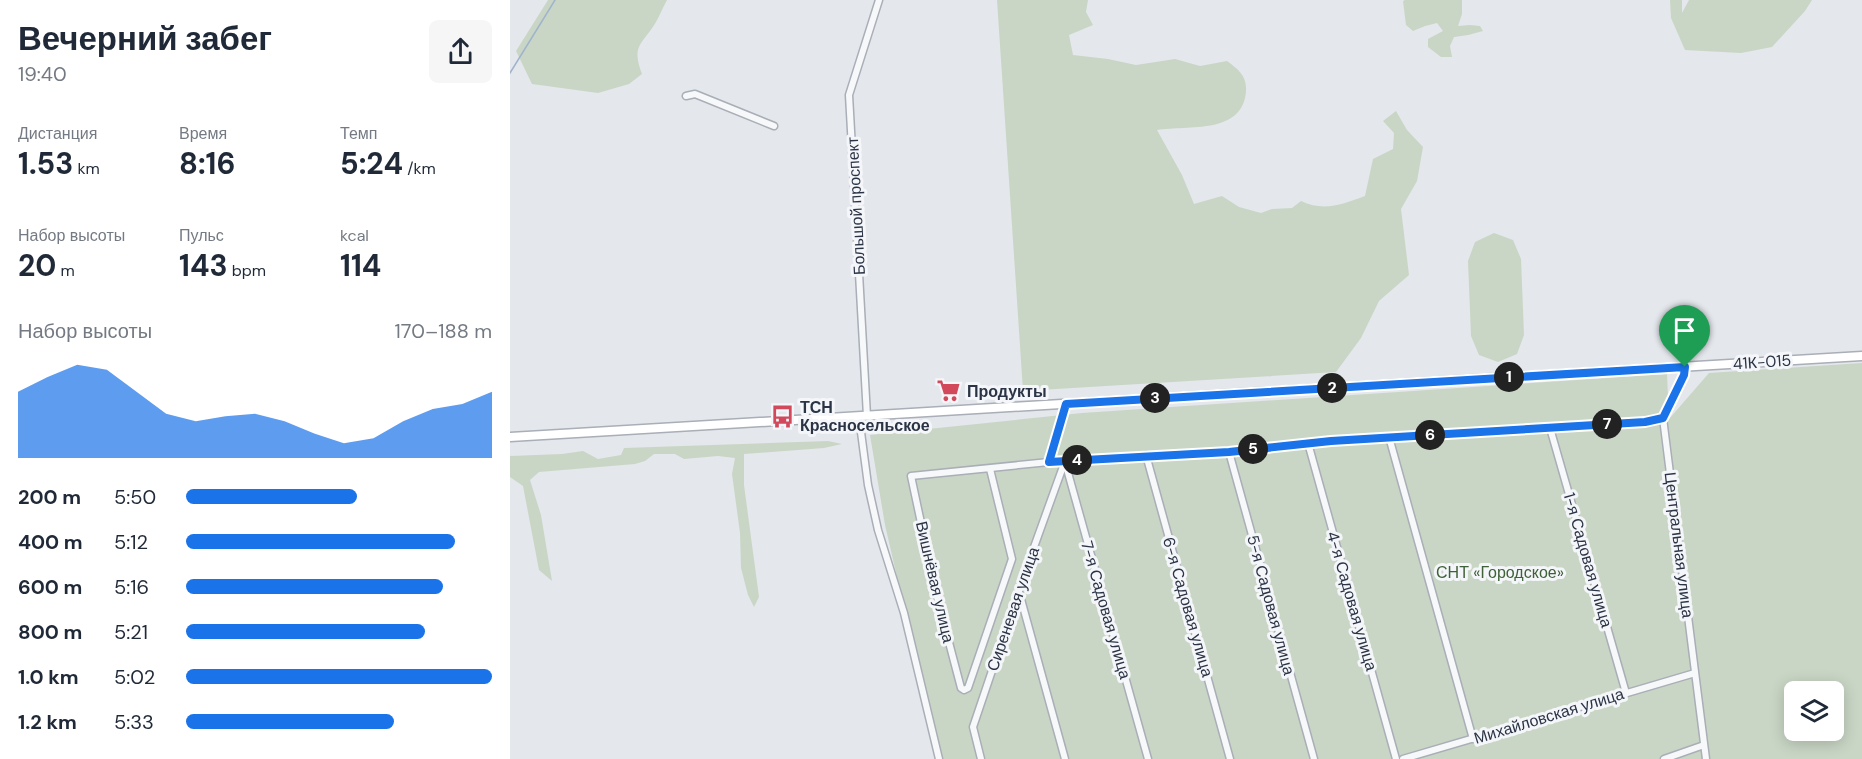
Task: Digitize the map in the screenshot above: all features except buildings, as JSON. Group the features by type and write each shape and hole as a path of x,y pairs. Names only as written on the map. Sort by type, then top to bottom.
{"main road":[{"name":"41К-015","path":"510,437 1862,356"}],"street":[{"name":"Большой проспект","path":"879,0 849,95 868,485 878,530 904,613 939,759"},
{"path":"686,96 695,94 774,126"},
{"path":"990,469 1049,462 1229,452 1389,437 1645,422 1663,418 1684,375 1685,367"},
{"path":"1049,462 1066,404"},
{"name":"Центральная улица","path":"1663,418 1706,759"},
{"name":"1-я Садовая улица","path":"1550,428 1626,693"},
{"path":"1389,437 1473,739"},
{"name":"4-я Садовая улица","path":"1308,443 1396,759"},
{"name":"5-я Садовая улица","path":"1229,452 1314,759"},
{"name":"6-я Садовая улица","path":"1146,455 1230,759"},
{"name":"Сиреневая улица","path":"981,759 974,727 1065,461"},
{"name":"7-я Садовая улица","path":"1065,461 1148,759"},
{"name":"Вишнёвая улица","path":"990,469 1011,559 968,688 964,690 961,688 936,592 911,476 990,469"},
{"path":"1019,592 1065,759"},
{"name":"Михайловская улица","path":"1403,759 1695,673"},
{"path":"1664,759 1704,745"}],"green space":[{"path":"548,0 667,0 638,51 642,74 629,84 598,93 532,84 516,51"},
{"path":"997,0 1088,0 1086,12 1093,25 1069,35 1073,55 1136,65 1175,59 1200,66 1227,61 1238,70 1245,81 1246,91 1243,105 1235,115 1212,125 1157,130 1182,175 1194,204 1222,196 1239,207 1261,213 1272,209 1292,208 1301,201 1326,206 1365,196 1373,159 1393,149 1394,133 1383,121 1396,111 1407,130 1423,147 1417,181 1401,209 1409,275 1379,301 1361,338 1336,372 1023,391"},
{"path":"1462,0 1462,14 1458,26 1480,26 1483,31 1454,37 1450,46 1452,57 1441,57 1428,47 1428,39 1443,31 1437,23 1413,31 1406,25 1403,1"},
{"path":"1670,0 1682,0 1682,13 1689,0 1812,0 1772,47 1741,53 1685,50 1671,18"},
{"path":"1494,233 1513,240 1521,259 1524,335 1517,354 1498,362 1479,355 1471,336 1468,261 1475,242"},
{"name":"СНТ «Городское»","path":"1862,363 1862,759 939,759 885,525 870,435 1082,413 1667,374 1669,419 1709,373"},
{"path":"828,441 842,444 824,448 744,454 744,485 759,597 754,607 748,595 741,568 740,533 732,474 735,458 718,456 684,459 675,454 654,454 645,461 635,464 539,472 530,480 541,515 552,581 539,570 523,486 510,477 510,456 583,451 598,459 621,455 624,448"}],"waterway":[{"path":"510,73 555,0"}],"place":[{"name":"Продукты","path":"949,391"},
{"name":"ТСН Красносельское","path":"782,416"}],"route":[{"path":"1685,367 1684,375 1660,420 1331,441 1229,452 1049,462 1066,404 1685,367"}]}
